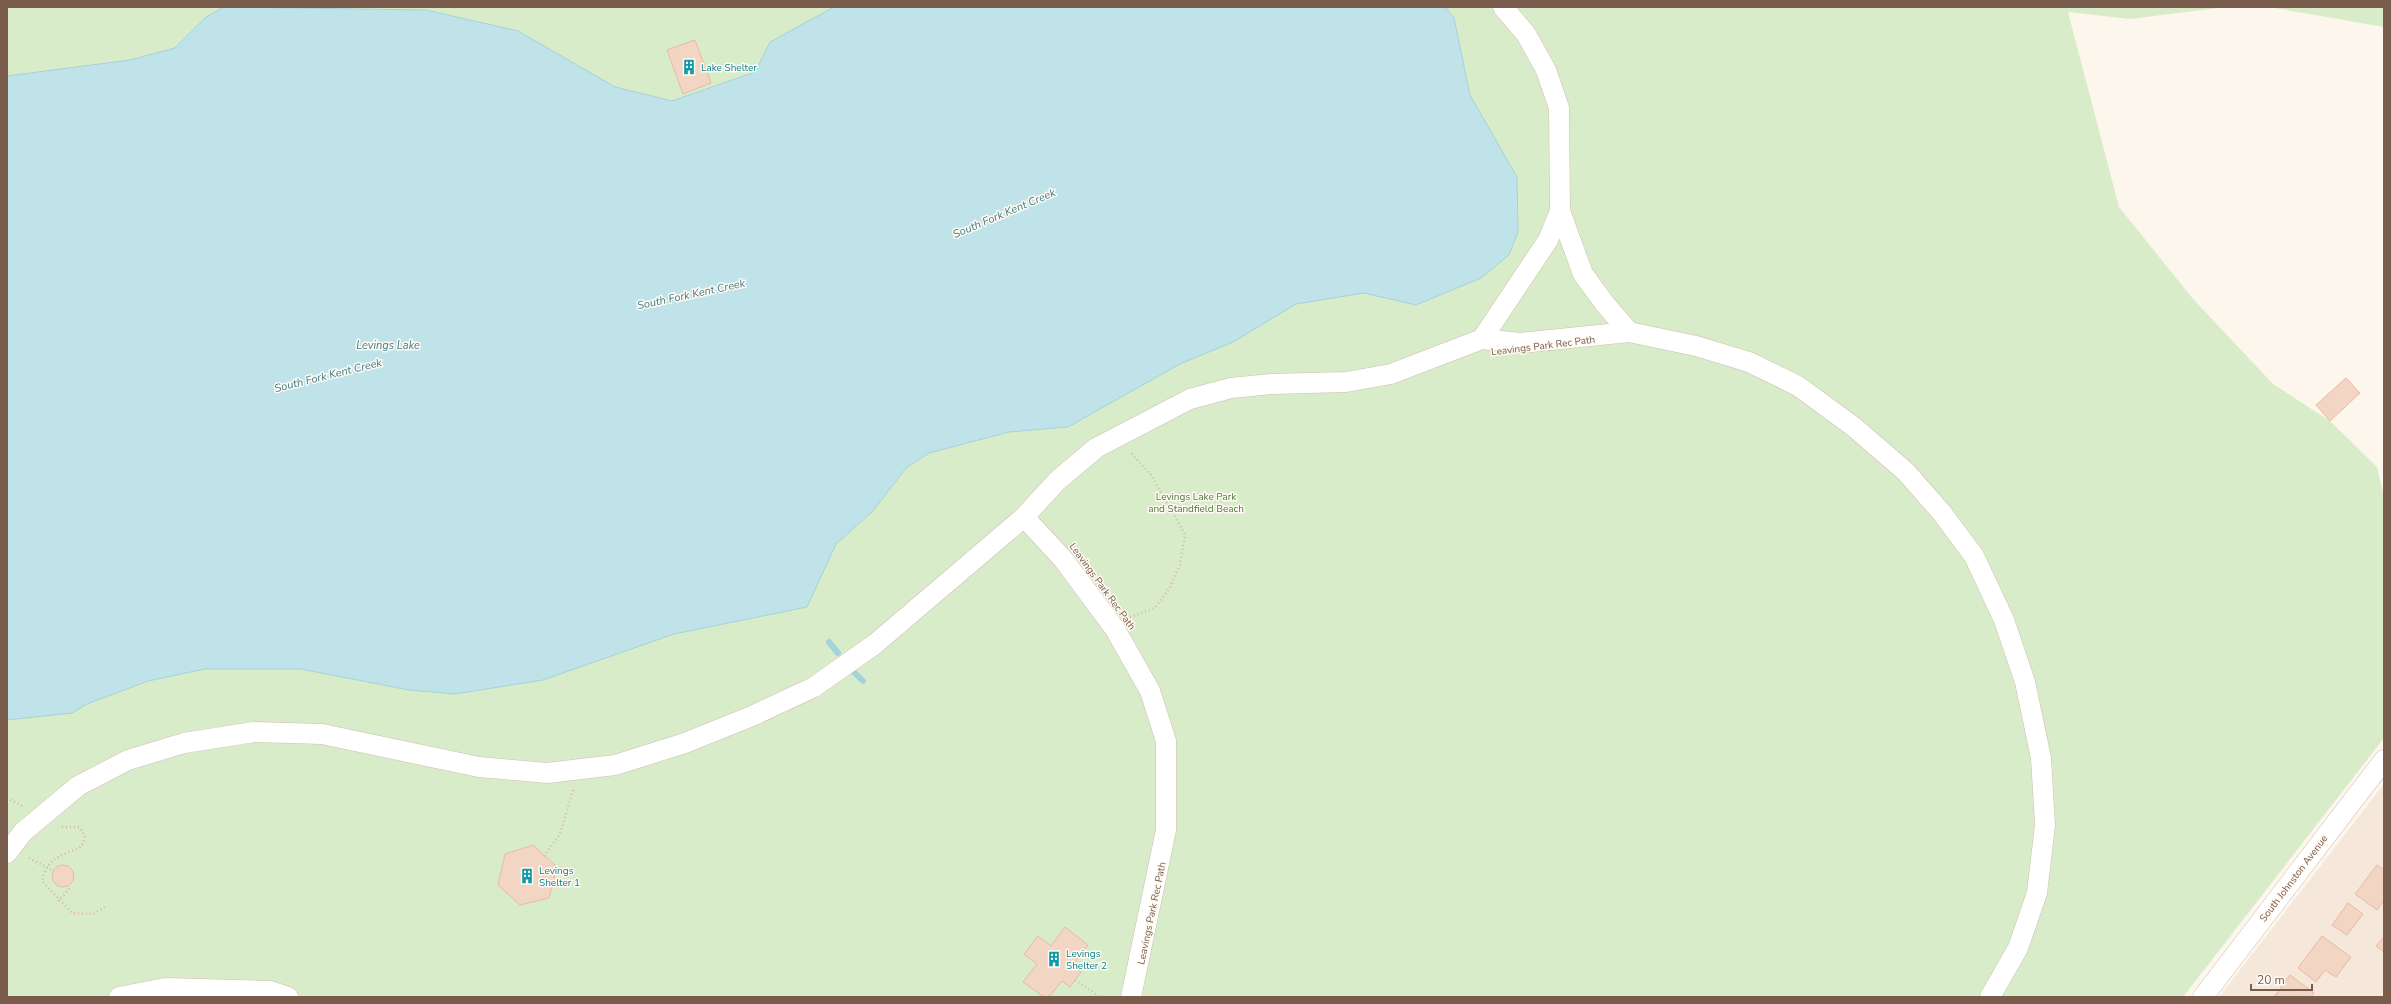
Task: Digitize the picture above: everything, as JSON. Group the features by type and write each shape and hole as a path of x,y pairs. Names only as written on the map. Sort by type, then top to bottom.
{"street":[{"path":"1503,7 1526,34 1546,70 1559,108 1560,210 1583,274 1605,304 1629,332"},
{"path":"1482,339 1548,240 1560,210"},
{"path":"10,849 24,832 40,817 78,786 128,760 184,743 254,732 322,734 479,767 547,773 615,764 685,744 752,716 814,687 875,644 1024,517 1062,476 1096,448 1190,399 1231,388 1271,384 1346,382 1392,374 1482,339 1520,343 1629,332 1696,346 1749,362 1798,386 1854,427 1906,472 1942,513 1974,556 2004,620 2025,682 2041,758 2045,825 2037,893 2018,948 1990,997"},
{"path":"1024,517 1063,559 1115,629 1150,691 1166,741 1166,830 1131,997"},
{"name":"South Johnston Avenue","path":"2203,997 2384,760"},
{"path":"119,997 165,988 270,991 288,997"}],"path":[{"path":"1120,435 1123,445 1151,475 1185,534 1180,565 1170,587 1155,608 1127,618"},
{"path":"544,856 560,834 572,797 575,770"},
{"path":"40,817 48,827 56,829 67,826 79,828 86,836 82,846 57,856 45,867 42,881 58,901 72,913 92,914 105,907"},
{"path":"10,849 54,871"},
{"path":"58,901 72,887"},
{"path":"1075,980 1100,997"}],"shaded area":[{"path":"2384,784 2384,997 2219,997"}],"green space":[{"name":"Levings Lake Park and Standfield Beach","path":"7,7 2226,7 2130,19 2068,12 2119,207 2193,299 2273,384 2330,421 2377,467 2384,497 2384,738 2183,997 7,997"},
{"path":"2269,7 2384,7 2384,27"}],"water":[{"name":"Levings Lake","path":"224,7 426,10 518,31 615,87 672,101 755,72 770,42 834,7 1445,7 1454,18 1470,95 1517,177 1518,232 1509,255 1481,278 1416,305 1364,293 1296,304 1233,342 1180,364 1068,427 1009,432 929,453 907,467 872,512 836,544 807,607 674,634 543,680 455,694 409,690 301,669 205,669 148,681 87,704 72,713 7,720 7,76 130,60 175,48 206,17"}],"building":[{"name":"Lake Shelter","path":"695,40 711,83 683,94 667,50"},
{"path":"2346,378 2360,393 2330,421 2316,405"},
{"name":"Levings Shelter 1","path":"533,845 557,867 549,898 520,905 498,885 505,854"},
{"path":"63,865 71,868 74,876 71,884 63,887 55,884 52,876 55,868"},
{"path":"2377,865 2384,870 2384,900 2377,910 2355,894"},
{"path":"2348,903 2363,914 2347,935 2332,925"},
{"name":"Levings Shelter 2","path":"1065,927 1088,945 1073,965 1081,972 1070,987 1062,981 1049,997 1044,997 1023,982 1037,964 1024,954 1038,936 1051,946"},
{"path":"2322,936 2351,957 2336,977 2325,970 2316,982 2298,968"},
{"path":"2384,937 2384,952 2376,946"},
{"path":"2290,975 2314,993 2311,997 2274,997"}],"waterway":[{"path":"829,642 838,653"},
{"path":"854,672 863,681"}],"place":[{"name":"Lake Shelter","path":"689,67"},
{"name":"Levings Shelter 1","path":"527,876"},
{"name":"Levings Shelter 2","path":"1054,959"}],"water label":[{"name":"South Fork Kent Creek","path":"1004,213"},
{"name":"South Fork Kent Creek","path":"691,294"},
{"name":"South Fork Kent Creek","path":"328,375"}]}
